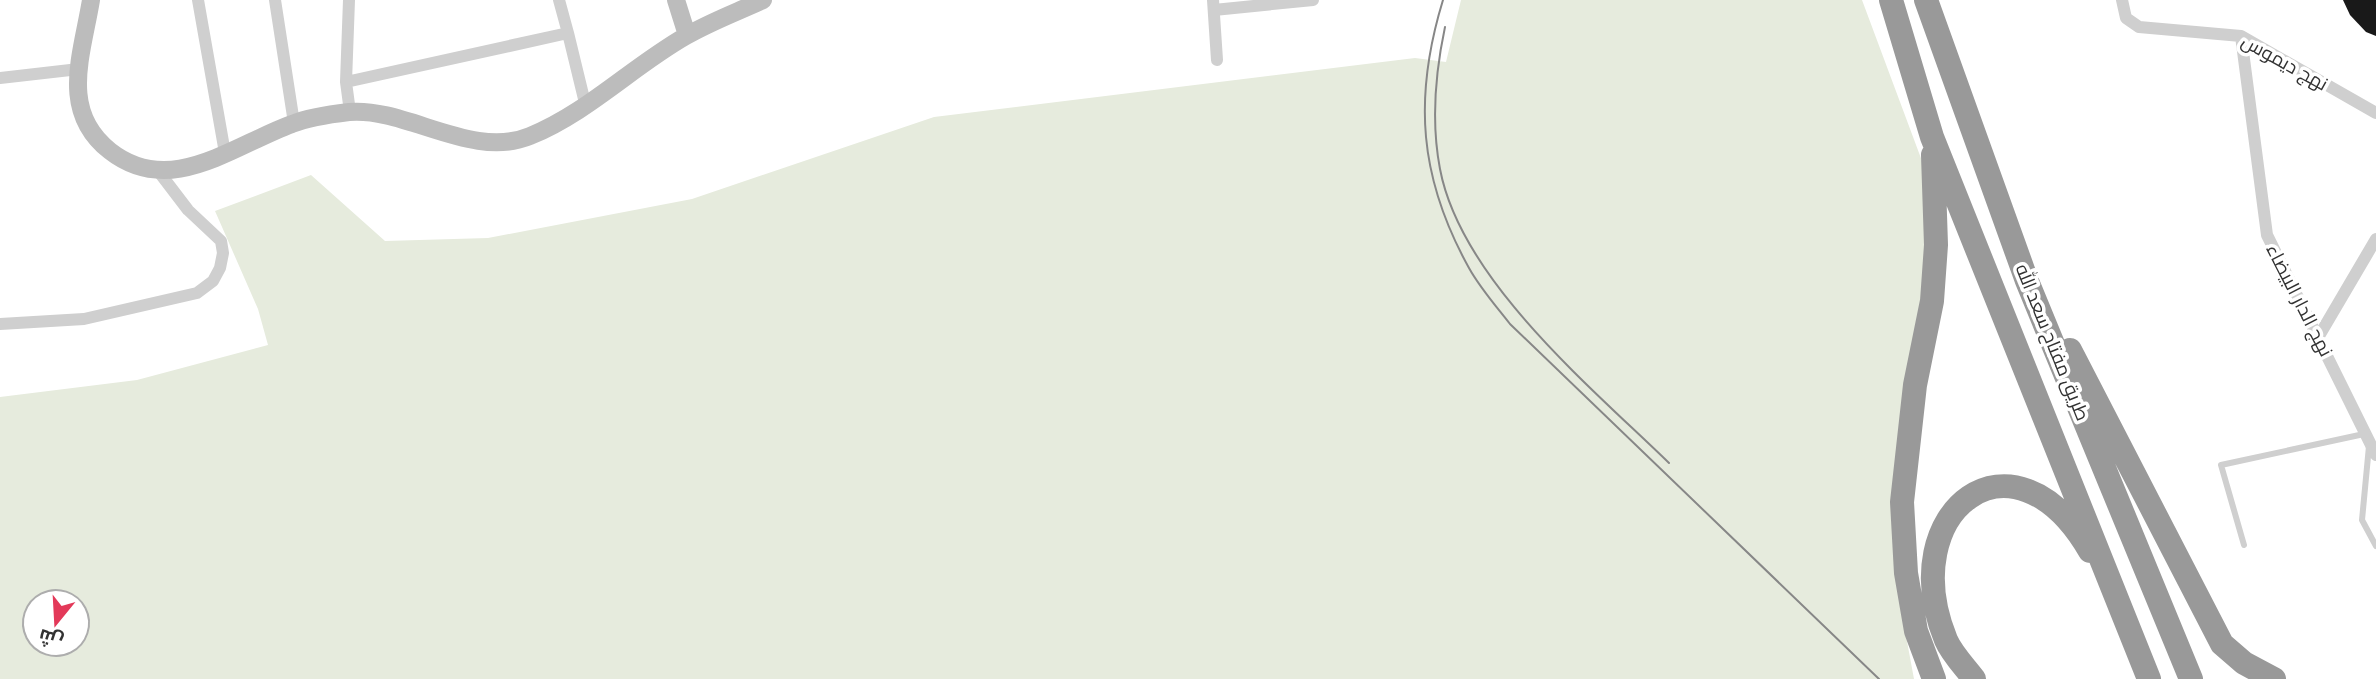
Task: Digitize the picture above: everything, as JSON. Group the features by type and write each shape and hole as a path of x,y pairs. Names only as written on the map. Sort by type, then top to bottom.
{"highway":[{"name":"طريق مفتاح سعد الله","path":"1891,0 1932,136 2124,612 2145,671"},
{"name":"طريق مفتاح سعد الله","path":"1926,0 2027,281 2191,679"},
{"path":"1932,136 1936,246 1933,301 1915,385 1902,502 1906,573 1916,631 1934,679"},
{"path":"2027,281 2079,364 2222,644 2244,663 2274,679"},
{"path":"1974,679 1947,642 1935,606 1932,561 1941,528 1955,506 1977,491 2004,485 2030,491 2054,508 2079,533 2124,612"}],"street":[{"path":"91,0 79,69 78,108 90,134 120,159 139,169 159,172 193,167 295,123 350,112 473,139 506,142 529,137 687,35 763,0"},
{"path":"198,0 225,153"},
{"path":"275,0 295,123"},
{"path":"349,0 346,82 350,112"},
{"path":"559,0 585,103"},
{"path":"676,0 687,35"},
{"path":"1217,60 1214,5 1313,0"},
{"name":"نهج ديموس","path":"2122,0 2126,18 2146,29 2213,31 2241,36 2376,113"},
{"path":"346,82 568,33"},
{"name":"نهج الدار البيضاء","path":"2241,36 2267,234 2275,256 2319,336 2370,444"},
{"path":"0,78 79,69"},
{"path":"0,324 84,320 197,293 213,281 220,268 223,253 220,241 188,210 159,172"},
{"path":"2319,336 2376,239"}],"lane":[{"path":"2245,545 2221,465 2370,444"},
{"name":"نهج الدار البيضاء","path":"2370,444 2362,520 2376,546"}],"shaded area":[{"path":"1461,0 1862,0 1922,161 1929,291 1900,466 1906,636 1914,679 0,679 0,397 137,380 268,345 258,309 215,211 311,175 385,241 488,238 692,199 934,117 1415,58 1446,62"}],"building":[{"path":"2343,0 2376,0 2376,36 2366,32 2350,15"}],"tram line":[{"path":"1443,0 1427,71 1426,137 1440,202 1452,235 1473,275 1510,324 1879,679"},
{"path":"1445,27 1437,80 1437,151 1453,210 1474,251 1501,291 1533,329 1669,463"}]}
